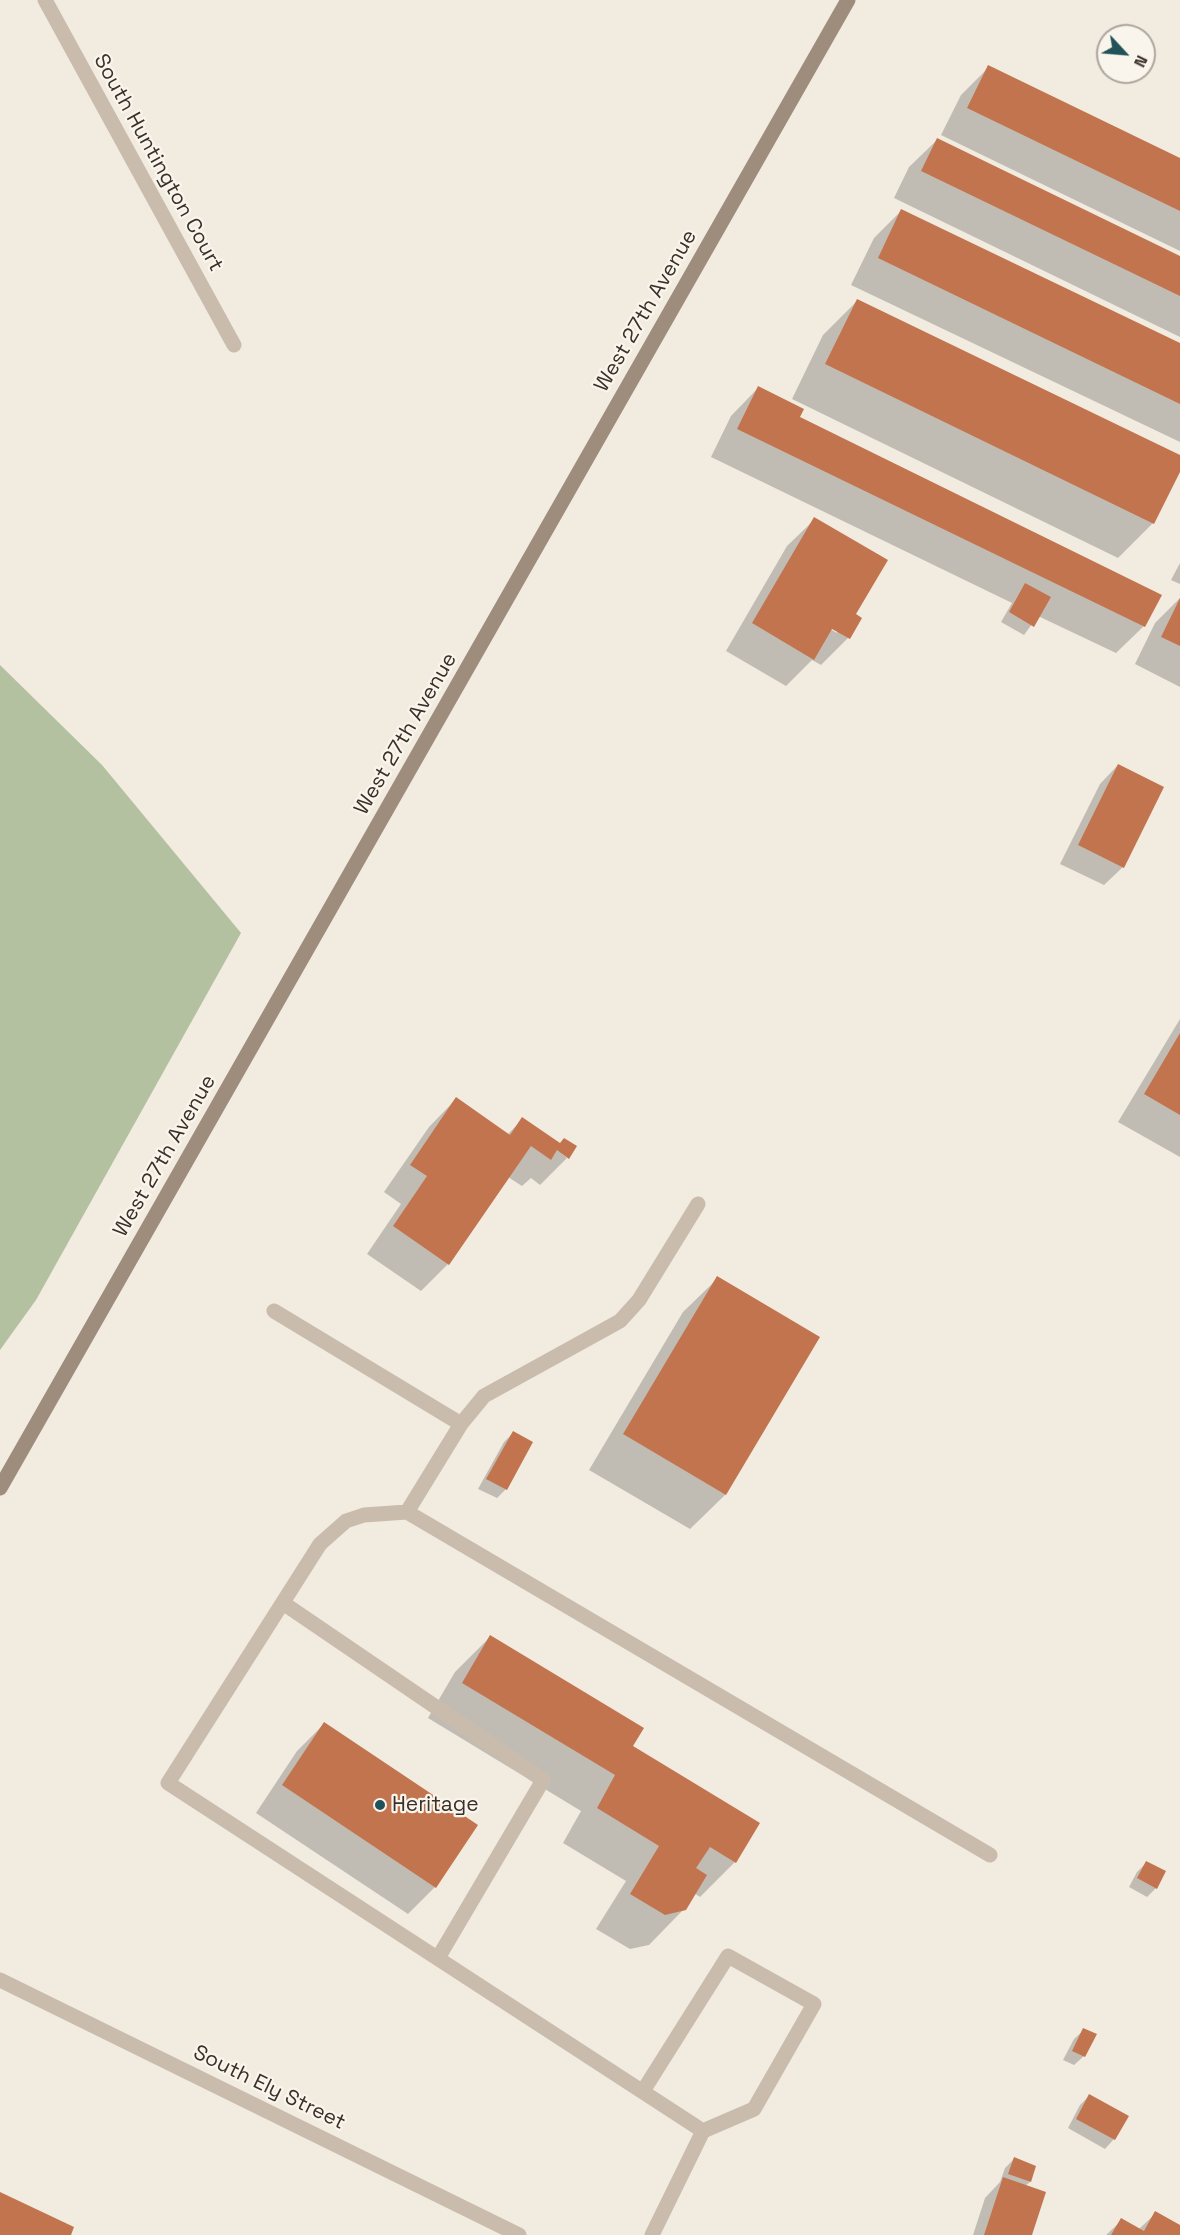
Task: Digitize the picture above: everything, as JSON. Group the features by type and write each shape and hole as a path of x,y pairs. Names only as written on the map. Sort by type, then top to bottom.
{"main road":[{"name":"West 27th Avenue","path":"0,1488 848,0"}],"street":[{"name":"South Huntington Court","path":"45,0 234,345"},
{"path":"407,1512 461,1424 484,1396 620,1321 639,1300 698,1204"},
{"path":"274,1311 461,1424"},
{"path":"703,2131 168,1783 320,1544 346,1521 364,1515 407,1512 990,1855"},
{"path":"283,1603 543,1780 438,1958"},
{"path":"643,2091 728,1956 814,2004 754,2109 703,2131 652,2235"},
{"name":"South Ely Street","path":"0,1980 519,2235"}],"green space":[{"path":"0,665 102,765 241,933 36,1300 0,1350"}],"building":[{"path":"988,65 1180,158 1180,211 967,108"},
{"path":"937,138 1180,256 1180,296 921,171"},
{"path":"901,209 1180,343 1180,404 878,258"},
{"path":"857,299 1180,455 1180,472 1154,524 825,364"},
{"path":"758,386 804,409 800,417 1162,595 1145,627 737,429"},
{"path":"814,517 888,560 856,614 862,618 850,639 832,629 814,660 752,623"},
{"path":"1025,583 1051,597 1034,627 1009,612"},
{"path":"1180,598 1180,646 1161,637"},
{"path":"1118,764 1164,787 1124,868 1078,845"},
{"path":"1180,1033 1180,1115 1144,1094"},
{"path":"456,1097 510,1135 522,1117 560,1143 564,1138 577,1146 569,1159 557,1150 551,1160 531,1146 449,1265 393,1226 427,1176 410,1165"},
{"path":"717,1276 820,1337 726,1495 623,1434"},
{"path":"513,1431 533,1442 507,1490 486,1479"},
{"path":"490,1635 644,1728 633,1746 760,1823 736,1863 710,1847 696,1868 707,1875 686,1910 665,1915 630,1894 659,1846 597,1808 615,1775 462,1683"},
{"name":"Heritage","path":"324,1722 478,1825 436,1888 282,1785"},
{"path":"1146,1861 1166,1871 1157,1889 1137,1878"},
{"path":"1083,2028 1097,2034 1085,2057 1072,2051"},
{"path":"1089,2094 1129,2116 1115,2140 1076,2119"},
{"path":"1014,2157 1036,2166 1031,2182 1008,2174"},
{"path":"1003,2177 1046,2192 1032,2235 984,2235"},
{"path":"0,2192 74,2227 71,2235 0,2235"},
{"path":"1155,2211 1180,2225 1180,2235 1111,2235 1121,2218 1144,2231"}],"place":[{"name":"Heritage","path":"380,1805"}]}
